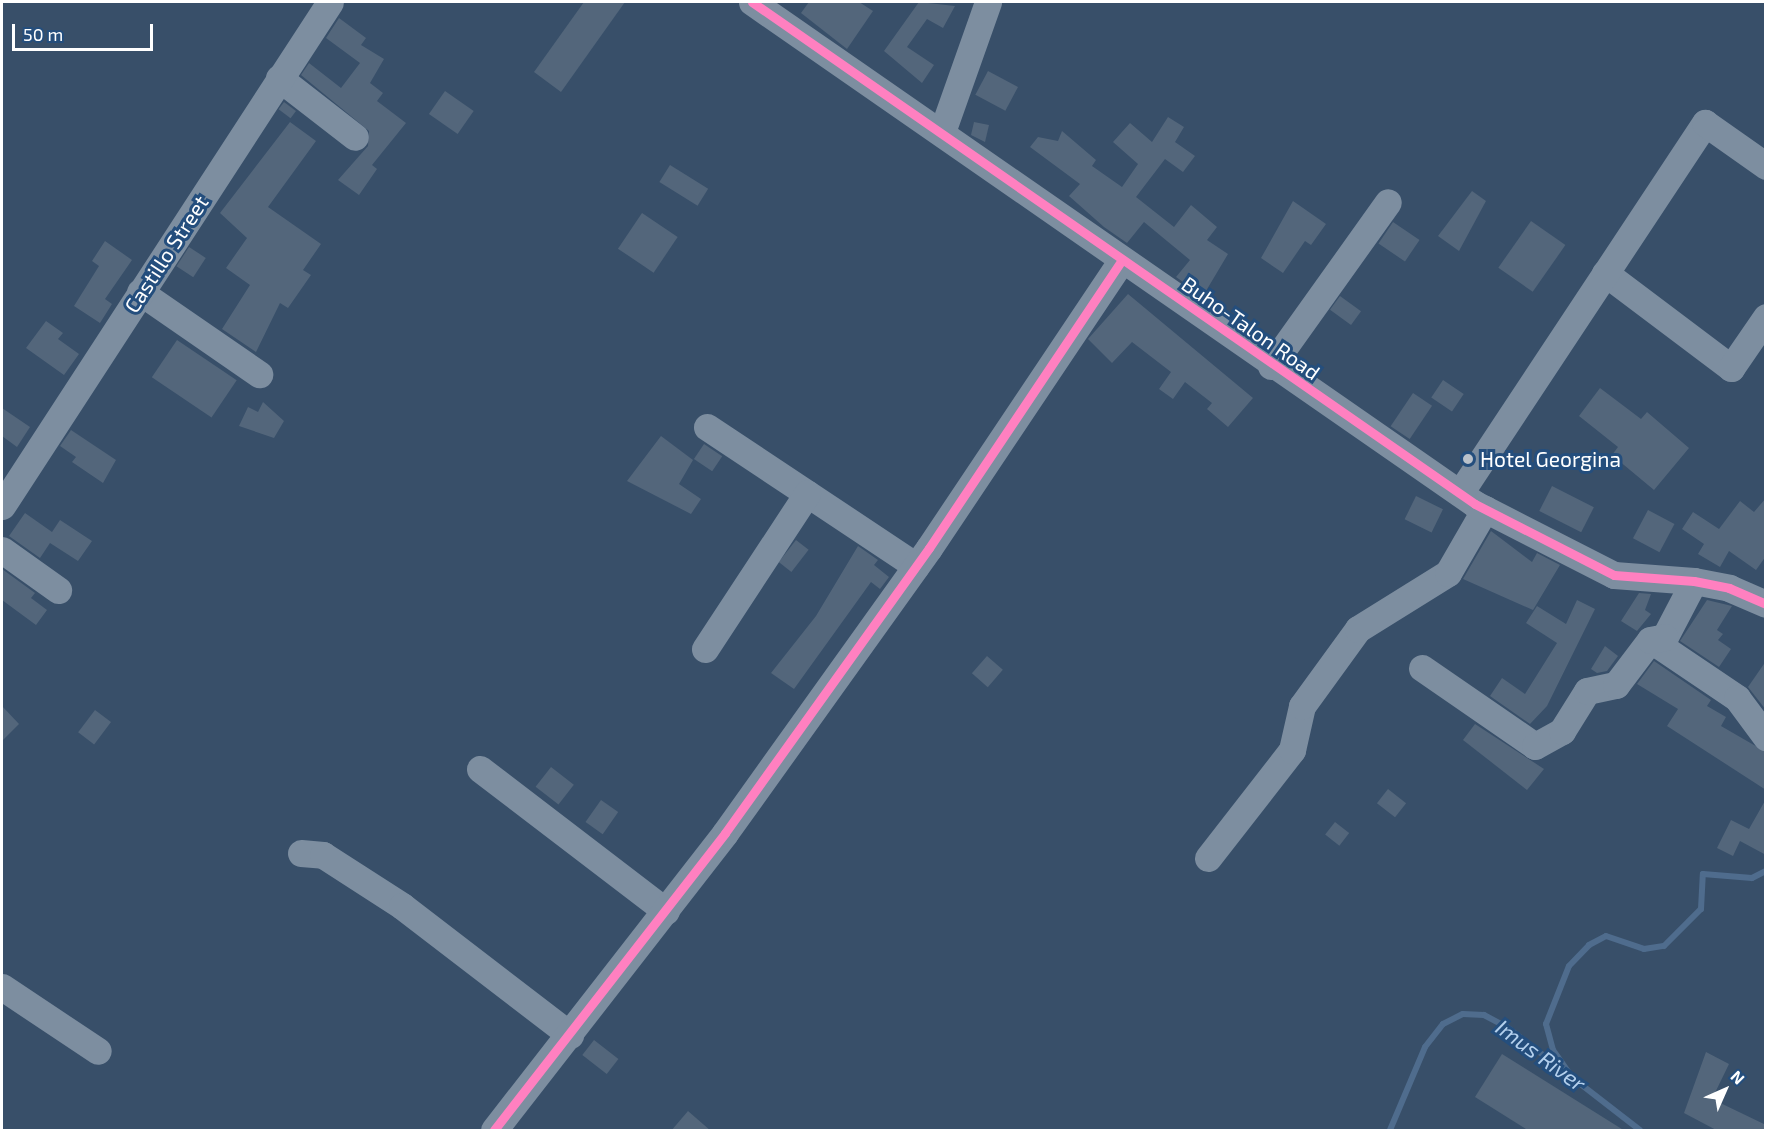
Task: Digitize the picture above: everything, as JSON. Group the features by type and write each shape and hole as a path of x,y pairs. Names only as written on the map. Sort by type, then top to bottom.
{"street":[{"name":"Castillo Street","path":"2,506 330,2"},
{"name":"Buho-Talon Road","path":"752,2 942,132 1271,366 1485,509 1614,575 1695,581 1729,588 1766,604"},
{"path":"942,132 988,2"},
{"path":"279,78 355,137"},
{"path":"1460,494 1705,123 1766,166"},
{"path":"1271,366 1388,202"},
{"path":"494,1131 666,911 916,566 1122,260"},
{"path":"1605,273 1731,369 1766,317"},
{"path":"140,292 259,374"},
{"path":"707,428 916,566"},
{"path":"705,649 807,494"},
{"path":"1208,858 1292,750 1302,706 1358,629 1448,573 1485,509"},
{"path":"2,550 58,590"},
{"path":"1695,581 1660,646 1737,698 1766,738"},
{"path":"1422,668 1535,746 1563,731 1587,691 1616,685 1650,640 1665,637"},
{"path":"480,769 666,911"},
{"path":"301,853 322,855 393,900 570,1035"},
{"path":"2,987 98,1050"}],"building":[{"path":"584,2 625,2 561,92 534,72"},
{"path":"809,2 859,2 873,11 847,49 801,13"},
{"path":"919,2 955,6 943,28 927,19 907,47 934,65 922,83 884,51"},
{"path":"339,18 366,38 361,45 384,59 370,83 383,93 377,101 406,123 372,165 377,169 359,195 338,180 368,146 369,131 301,75 309,63 341,88 360,63 326,38"},
{"path":"988,71 1018,87 1005,111 975,95"},
{"path":"445,91 474,111 458,134 429,114"},
{"path":"284,102 296,111 291,118 279,109"},
{"path":"1168,117 1184,127 1175,142 1195,156 1183,172 1165,159 1136,197 1174,227 1191,205 1217,227 1207,240 1228,254 1203,296 1176,277 1190,260 1144,222 1127,243 1104,227 1069,196 1080,184 1030,147 1038,137 1058,141 1062,131 1096,160 1092,166 1122,187 1138,164 1113,142 1130,123 1152,142"},
{"path":"290,122 316,141 268,207 321,244 303,270 311,275 288,308 280,303 256,352 222,329 250,285 226,268 247,238 220,213"},
{"path":"974,122 989,125 985,142 971,135"},
{"path":"670,165 708,189 698,206 659,182"},
{"path":"1472,191 1486,201 1459,251 1438,236"},
{"path":"1293,201 1326,224 1311,245 1305,241 1283,273 1261,258"},
{"path":"642,213 678,237 654,273 618,249"},
{"path":"1531,221 1565,245 1533,292 1498,268"},
{"path":"1393,222 1420,240 1405,261 1378,244"},
{"path":"105,241 132,260 105,299 112,304 100,323 74,306 99,266 92,261"},
{"path":"189,247 206,258 193,277 176,266"},
{"path":"1128,294 1253,398 1228,427 1207,409 1212,403 1185,382 1173,399 1159,389 1171,372 1132,342 1112,363 1088,339"},
{"path":"1340,296 1361,311 1351,325 1330,310"},
{"path":"46,321 63,333 58,339 79,354 64,375 26,348"},
{"path":"177,340 237,380 212,418 152,377"},
{"path":"1443,380 1464,394 1452,411 1431,397"},
{"path":"1600,388 1641,419 1647,412 1689,448 1654,490 1612,455 1618,447 1579,416"},
{"path":"1413,393 1432,406 1410,439 1391,426"},
{"path":"263,402 284,421 274,438 239,426 248,407 258,412"},
{"path":"2,408 30,427 17,447 2,436"},
{"path":"71,430 116,460 103,483 72,462 76,457 60,446"},
{"path":"661,436 693,460 679,484 701,499 691,514 627,481"},
{"path":"704,444 722,456 712,471 694,459"},
{"path":"1552,486 1594,507 1581,532 1539,511"},
{"path":"1416,496 1443,509 1432,533 1405,519"},
{"path":"1766,498 1766,556 1756,570 1729,551 1720,567 1698,554 1704,544 1682,529 1693,512 1719,529 1740,501 1754,512"},
{"path":"1648,510 1674,524 1659,552 1633,538"},
{"path":"25,513 52,532 60,520 92,541 78,561 50,543 40,558 9,536"},
{"path":"1491,531 1532,562 1537,553 1560,565 1533,610 1463,579"},
{"path":"796,540 809,550 791,572 779,562"},
{"path":"858,546 878,560 874,565 889,577 880,589 871,582 794,689 771,673 816,616"},
{"path":"2,569 35,593 31,598 47,610 36,625 2,600"},
{"path":"1639,593 1651,594 1645,610 1651,614 1637,631 1621,621"},
{"path":"1577,600 1595,609 1547,706 1530,724 1490,696 1502,678 1525,694 1557,643 1526,623 1537,606 1566,624"},
{"path":"1707,600 1732,606 1717,630 1723,634 1718,640 1731,649 1719,667 1680,641"},
{"path":"1605,646 1618,656 1607,671 1597,673 1591,669"},
{"path":"987,656 1003,670 988,687 972,673"},
{"path":"1654,661 1711,700 1707,706 1726,717 1721,726 1766,752 1766,790 1667,726 1678,709 1637,684"},
{"path":"1766,661 1766,710 1748,687"},
{"path":"2,706 19,724 2,741"},
{"path":"95,710 111,722 94,744 78,732"},
{"path":"1475,724 1544,769 1527,790 1463,740"},
{"path":"551,767 574,785 558,805 536,787"},
{"path":"1388,789 1406,803 1395,817 1377,803"},
{"path":"1766,799 1766,855 1740,841 1733,856 1717,848 1731,820 1749,829"},
{"path":"601,800 618,812 603,834 586,822"},
{"path":"1335,822 1349,833 1339,846 1325,835"},
{"path":"594,1040 618,1059 607,1074 582,1055"},
{"path":"1706,1052 1729,1064 1712,1099 1766,1125 1766,1131 1718,1131 1684,1113"},
{"path":"1502,1054 1625,1131 1529,1131 1475,1097"},
{"path":"688,1111 711,1131 671,1131"}],"waterway":[{"path":"1574,1080 1553,1050 1546,1024 1569,966 1589,945 1606,936 1644,949 1664,946 1701,909 1703,874 1752,878 1766,871"},
{"name":"Imus River","path":"1390,1130 1425,1047 1443,1024 1463,1014 1484,1015 1507,1027 1640,1130"}],"cycle path":[{"path":"752,2 1475,504 1614,575 1694,581 1729,588 1766,604"},
{"path":"494,1130 725,833 929,548 1122,260"}],"place":[{"name":"Hotel Georgina","path":"1468,459"}]}
